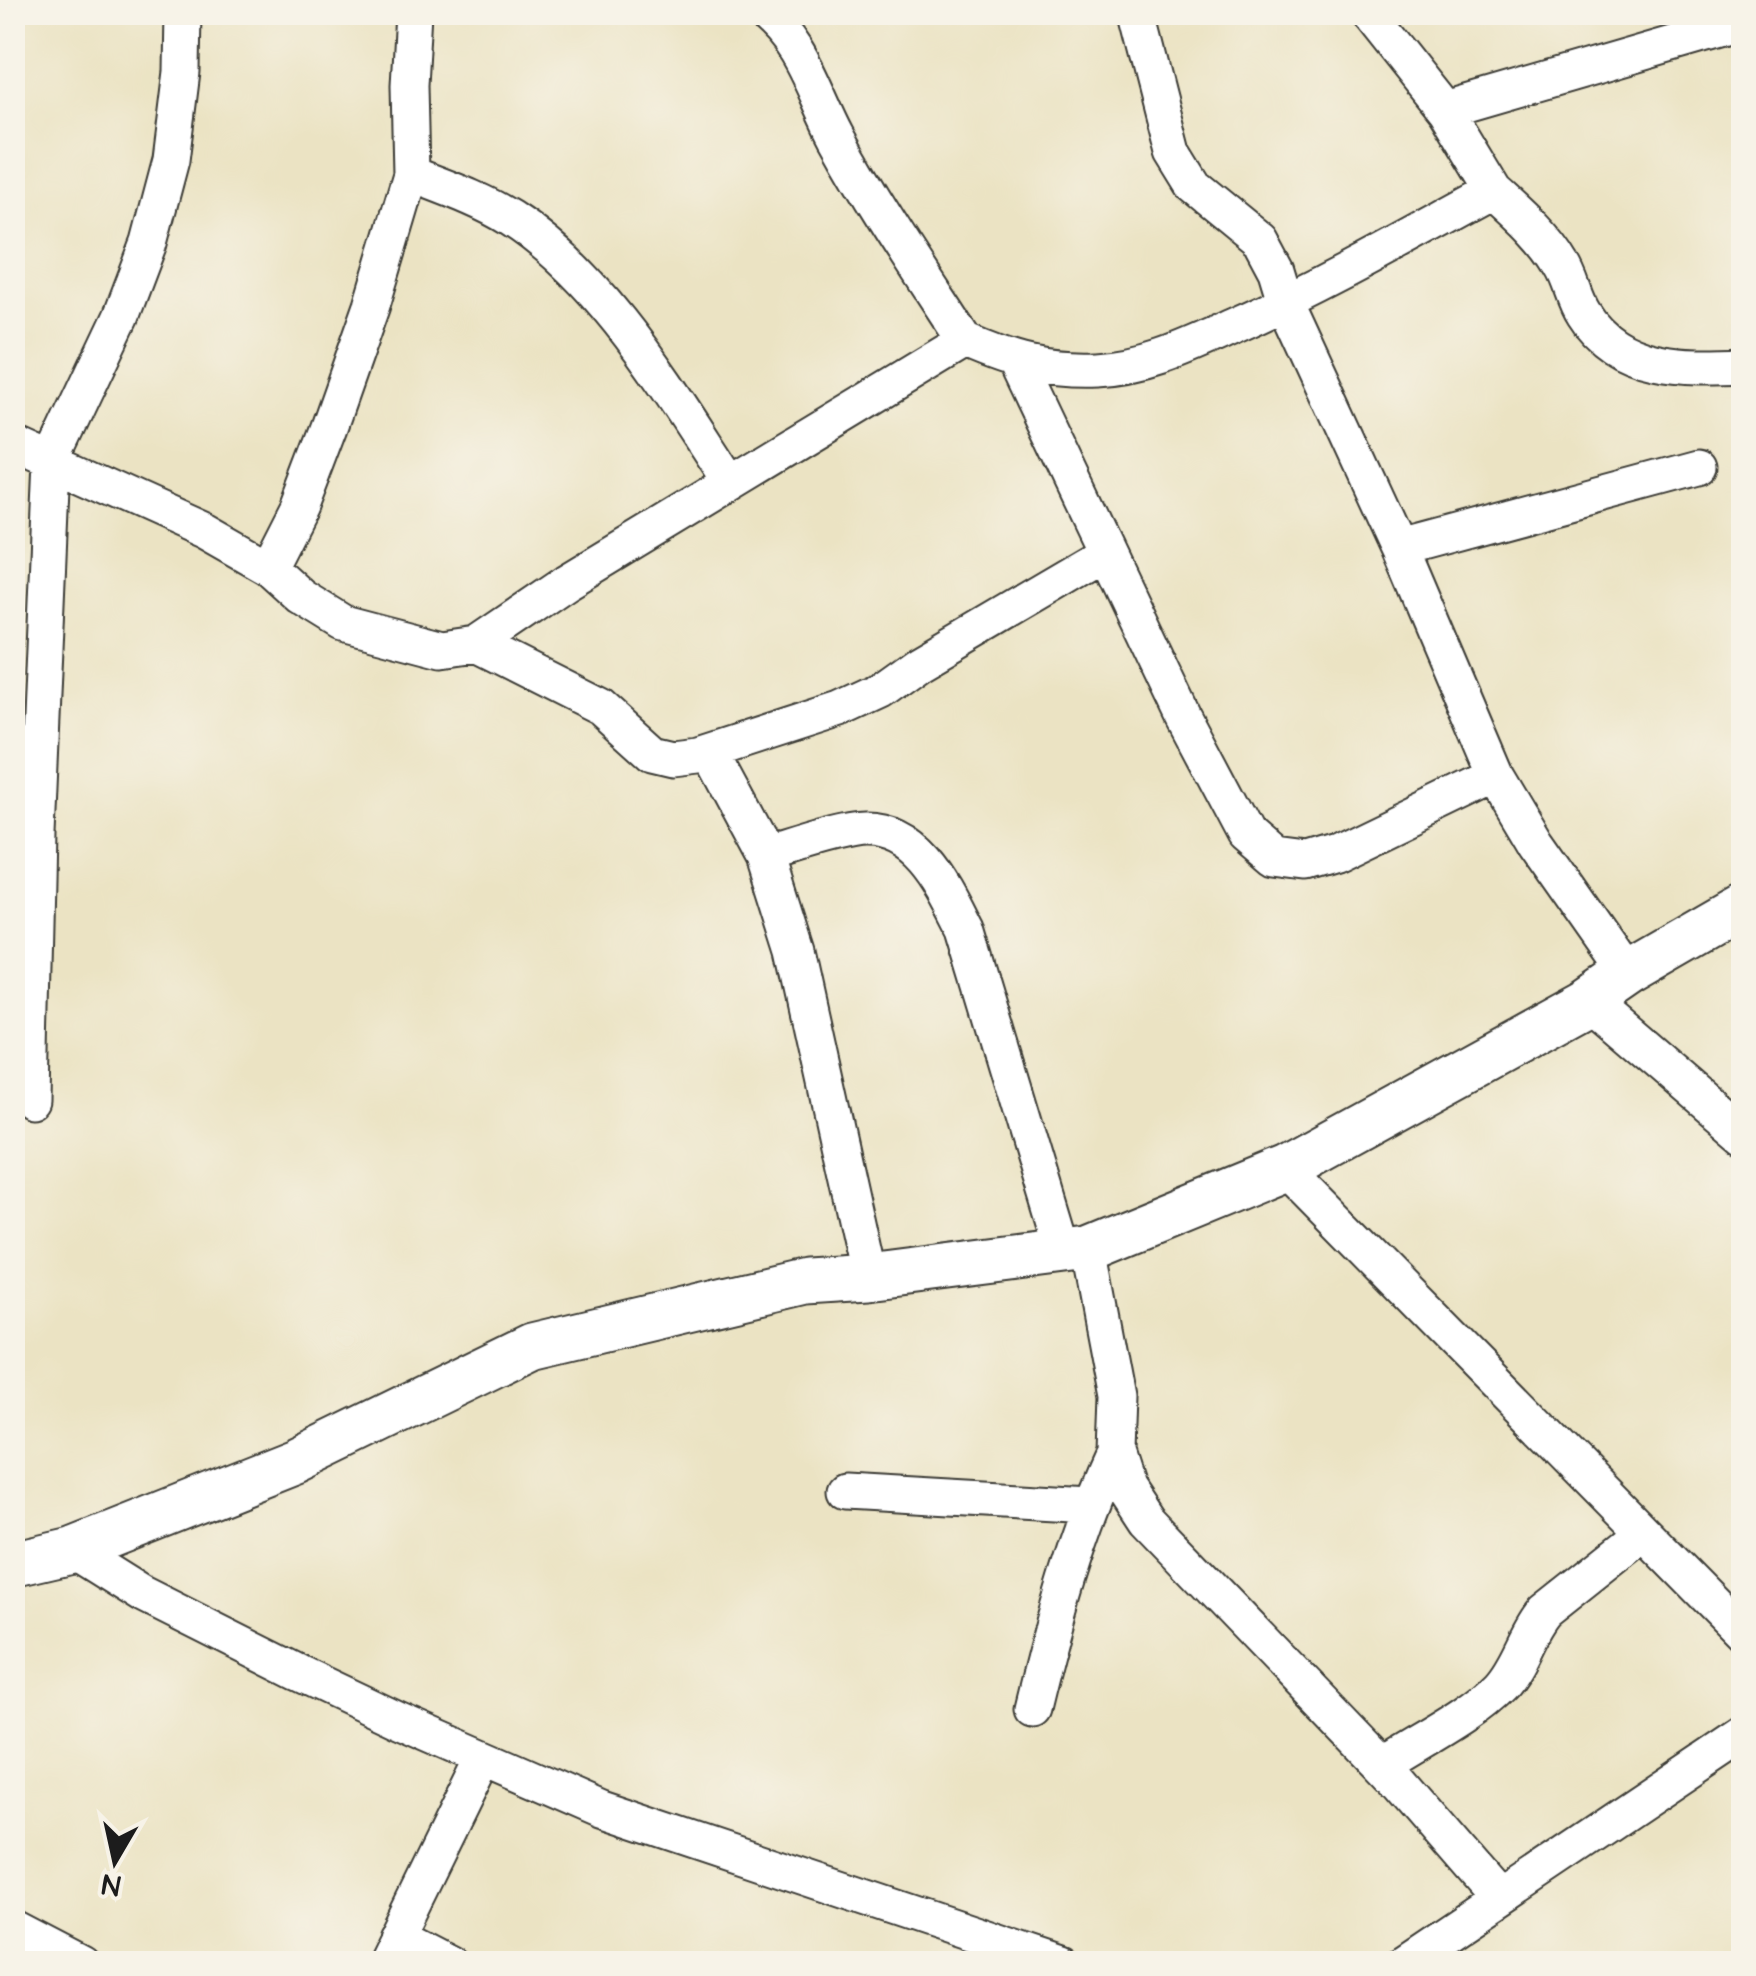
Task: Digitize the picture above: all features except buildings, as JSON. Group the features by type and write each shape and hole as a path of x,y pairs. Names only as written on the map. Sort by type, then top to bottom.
{"main road":[{"path":"12,1564 72,1550 296,1461 532,1346 805,1281 1076,1252 1285,1168 1589,1001 1628,974 1737,919"}],"street":[{"path":"30,1100 24,831 52,463 121,317 149,243 171,160 182,72 183,12"},
{"path":"268,567 299,506 328,428 372,305 412,174 409,85 413,12"},
{"path":"1137,12 1174,152 1194,186 1260,240 1399,548 1496,776 1536,844 1628,974"},
{"path":"1368,12 1445,110 1494,192 1532,226 1564,266 1582,312 1599,335 1620,350 1650,361 1675,366 1744,365"},
{"path":"772,16 802,60 836,134 965,341 1015,362 1102,369 1160,358 1286,303 1494,192"},
{"path":"1445,110 1744,23"},
{"path":"412,174 510,218 596,294 639,345 729,481"},
{"path":"12,444 206,531 268,567 301,597 343,622 442,649 476,644 729,481 965,341"},
{"path":"1015,362 1184,716 1246,835 1274,859 1305,863 1335,854 1496,776"},
{"path":"1399,548 1699,467"},
{"path":"476,644 601,707 652,753 673,758 710,752 840,709 881,690 920,662 1105,554"},
{"path":"710,752 766,856 796,951 868,1277"},
{"path":"766,856 865,831 899,838 918,851 936,874 966,929 1076,1252 1116,1396 1114,1454 1125,1488 1146,1520 1382,1765 1498,1898"},
{"path":"1589,1001 1744,1134"},
{"path":"1285,1168 1744,1634"},
{"path":"1032,1709 1057,1608 1090,1504 1114,1454"},
{"path":"845,1491 1090,1504"},
{"path":"1382,1765 1502,1684 1533,1625 1545,1611 1642,1534"},
{"path":"72,1550 142,1594 299,1673 602,1808 1064,1964"},
{"path":"1402,1964 1744,1734"},
{"path":"449,1964 388,1950 483,1758"},
{"path":"12,1928 81,1964"}]}
